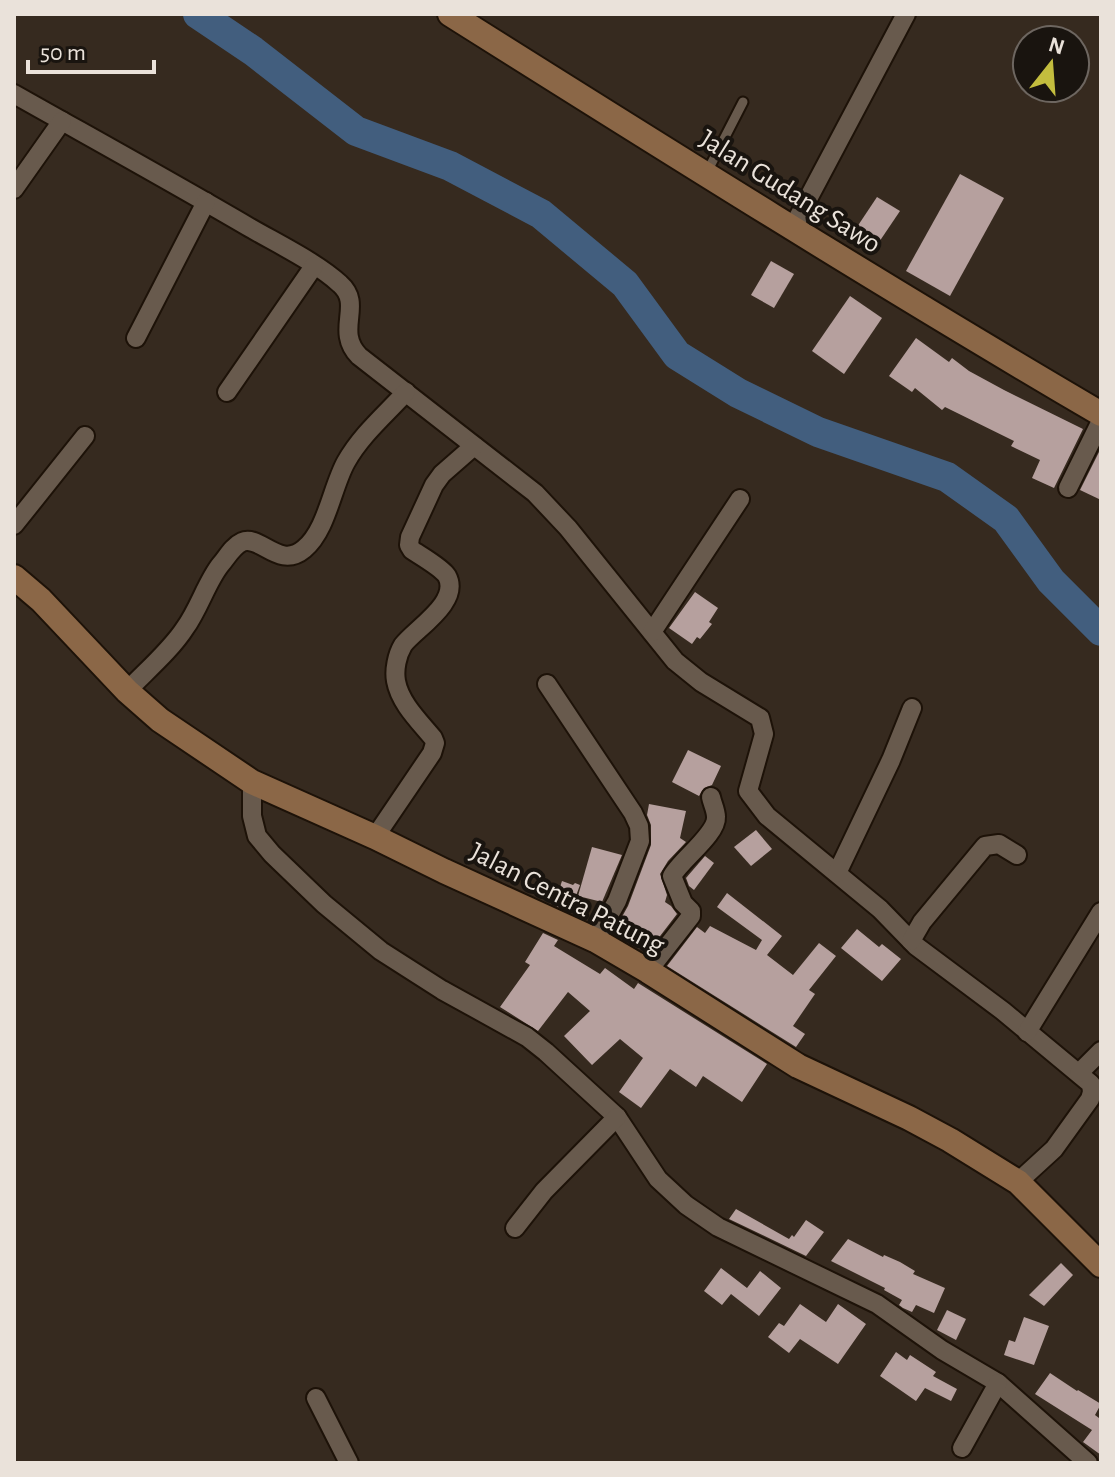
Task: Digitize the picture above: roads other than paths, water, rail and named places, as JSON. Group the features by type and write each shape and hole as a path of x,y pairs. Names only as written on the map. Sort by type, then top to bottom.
{"street":[{"name":"Jalan Gudang Sawo","path":"450,14 792,229 1101,414"},
{"path":"792,229 906,14"},
{"path":"14,94 206,202 342,285 350,296 347,330 351,348 535,493 568,528 675,661 760,718 764,734 748,791 767,816 880,909 911,941 1091,1084 1090,1099 1054,1149 1018,1182"},
{"path":"14,189 62,121"},
{"path":"136,338 206,202"},
{"path":"227,392 314,266"},
{"path":"127,691 184,631 217,569 234,548 244,541 253,541 276,555 302,551 317,534 348,458 406,392"},
{"path":"1068,488 1101,421"},
{"path":"14,525 85,436"},
{"path":"375,837 432,753 435,743 403,701 395,674 404,644 441,607 449,584 446,574 412,550 410,537 434,485 474,446"},
{"path":"652,632 740,499"},
{"name":"Jalan Centra Patung","path":"14,577 41,600 127,691 160,720 252,782 595,940 798,1066 950,1140 1018,1182 1100,1261"},
{"path":"547,684 639,826 640,841 617,901 595,940"},
{"path":"837,873 891,760 912,708"},
{"path":"252,782 252,816 257,836 272,854 324,904 381,951 442,990 527,1037 617,1117 658,1179 686,1205 718,1227 877,1304 942,1350 998,1383 1088,1463"},
{"path":"648,971 692,915 683,903 672,876 714,828 716,815 711,797"},
{"path":"911,941 922,922 985,846 999,844 1017,855"},
{"path":"1027,1032 1101,912"},
{"path":"1079,1073 1101,1051"},
{"path":"515,1228 544,1191 617,1117"},
{"path":"962,1448 998,1383"},
{"path":"316,1398 349,1463"}],"lane":[{"path":"705,175 743,102"}],"waterway":[{"path":"198,14 253,51 356,131 450,166 541,214 625,284 677,355 738,393 818,432 947,477 1006,519 1051,581 1101,631"}]}
